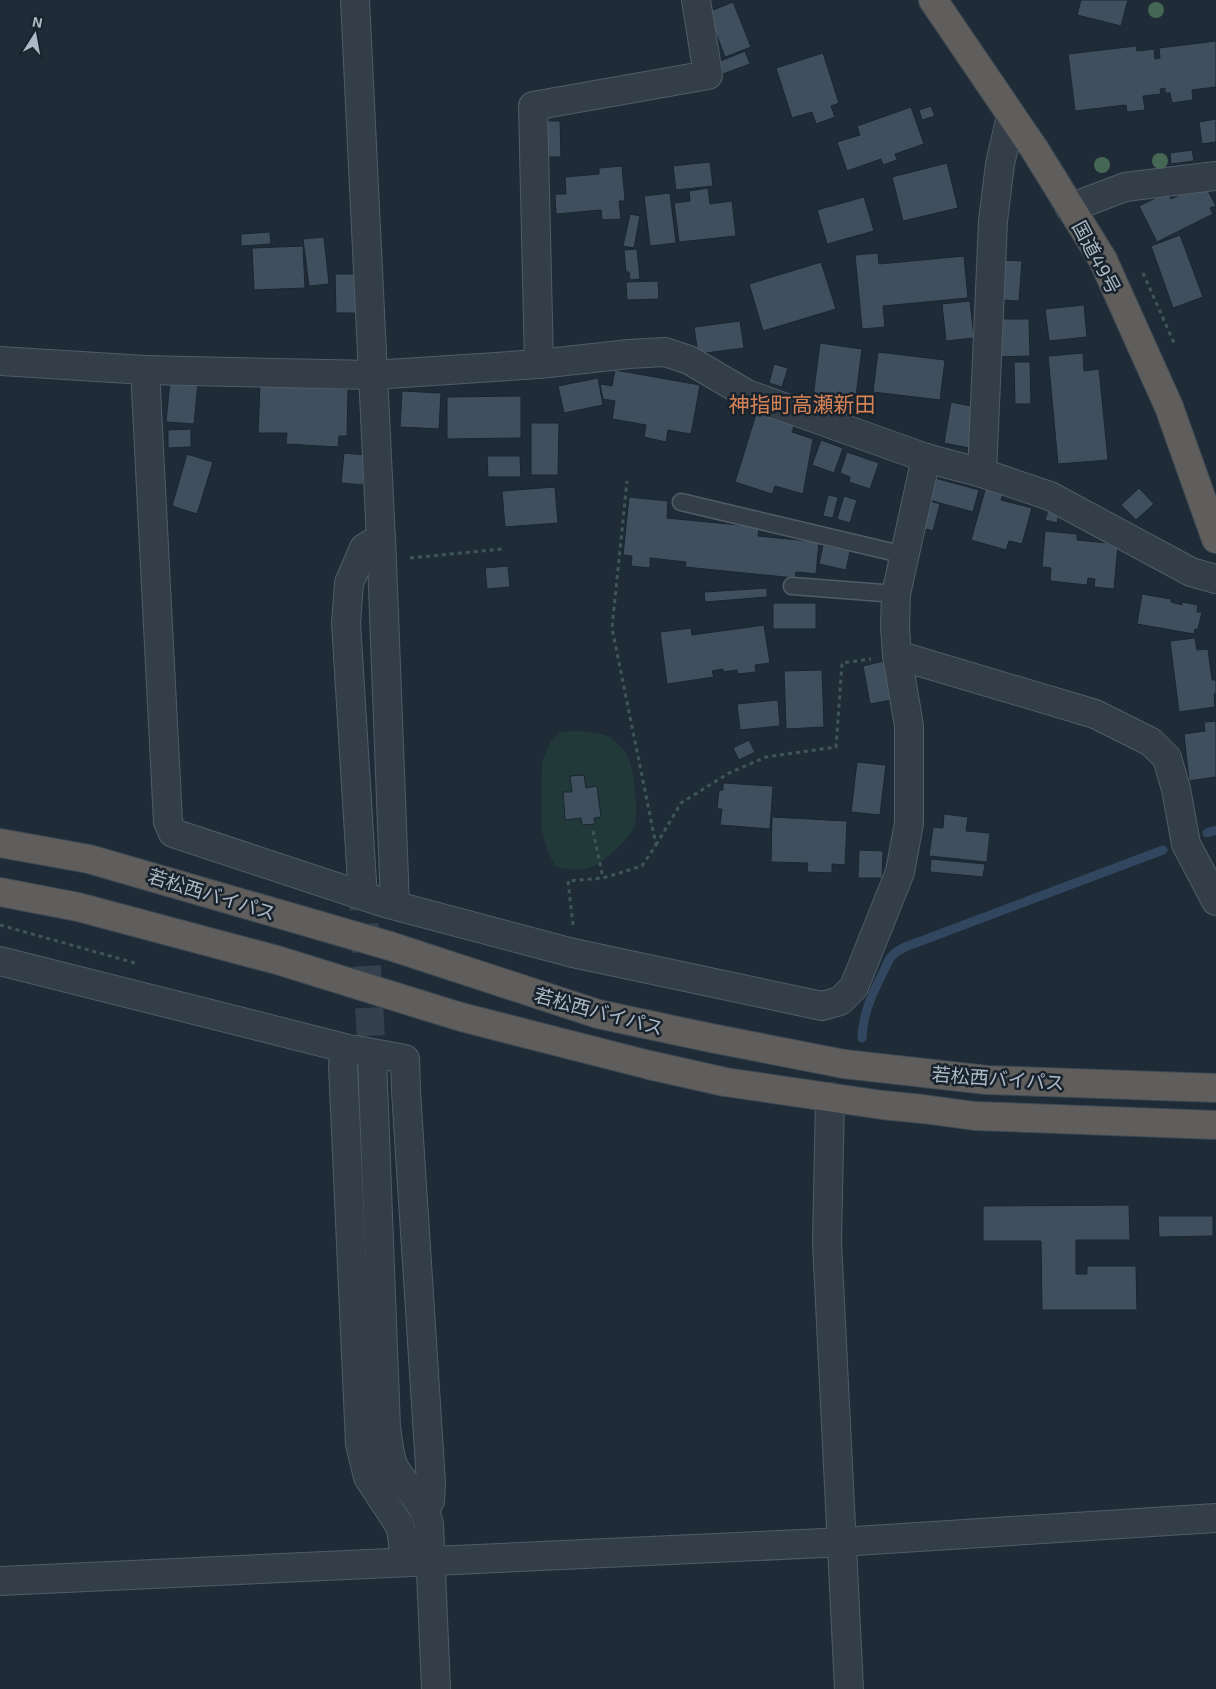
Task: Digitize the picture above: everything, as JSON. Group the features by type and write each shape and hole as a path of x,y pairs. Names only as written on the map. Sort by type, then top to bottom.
{"highway":[{"name":"国道49号","path":"933,0 1034,150 1102,260 1168,407 1216,539"},
{"name":"若松西バイパス","path":"0,843 89,859 158,878 390,946 598,1014 693,1035 844,1064 987,1080 1216,1088"},
{"name":"若松西バイパス","path":"0,892 44,899 87,909 277,960 461,1017 649,1066 726,1082 882,1105 975,1116 1216,1126"}],"street":[{"path":"355,0 396,905"},
{"path":"540,364 534,106 708,75 696,0"},
{"path":"982,473 993,221 1000,164 1011,116"},
{"path":"1070,208 1125,187 1216,176"},
{"path":"0,361 145,370 373,375 540,364 665,352 689,360 747,394 926,458 982,473 1050,496 1190,572 1216,579"},
{"path":"145,370 168,822 173,833 396,905 573,953 822,1006 840,1001 854,987 900,872 909,824 909,726 897,655 895,627 896,594 926,458"},
{"path":"362,882 346,604 349,584 364,548 381,549"},
{"path":"897,655 1095,714 1151,742 1167,758 1176,788 1186,844 1216,901"},
{"path":"0,961 345,1048 405,1059 431,1483 430,1501 425,1510"},
{"path":"345,1048 343,1075 360,1444 368,1477 400,1526 402,1535 418,1562 436,1689"},
{"path":"372,1056 386,1428 394,1466 410,1492 425,1510 429,1524 418,1562"},
{"path":"830,1097 827,1242 849,1689"},
{"path":"0,1581 842,1542 1216,1518"}],"lane":[{"path":"681,502 905,555"},
{"path":"792,586 896,594"}],"path":[{"path":"627,481 612,628 656,845"},
{"path":"381,549 502,549"},
{"path":"573,953 573,915 568,881 603,878 642,866 681,803 730,773 766,757 836,747 842,663 897,655"},
{"path":"593,831 603,878"}],"green space":[{"path":"575,731 606,735 625,751 629,759 635,787 636,809 633,830 622,843 599,863 586,869 578,870 556,867 548,852 541,826 542,763 550,742 561,732"}],"building":[{"path":"1081,0 1128,0 1121,26 1077,15"},
{"path":"733,2 751,47 725,57 708,12"},
{"path":"1216,41 1216,87 1192,90 1193,100 1172,103 1170,93 1165,93 1165,88 1160,89 1161,94 1143,96 1145,110 1127,112 1126,105 1075,111 1068,54 1136,46 1137,51 1154,49 1155,59 1160,58 1159,48"},
{"path":"745,51 750,64 723,74 718,62"},
{"path":"823,53 839,103 831,106 835,117 816,124 812,112 792,118 776,68"},
{"path":"931,106 935,116 922,120 919,110"},
{"path":"911,107 924,144 895,154 897,160 883,165 881,159 847,171 837,142 860,135 857,126"},
{"path":"1216,119 1216,142 1202,144 1199,122"},
{"path":"541,121 560,121 561,157 543,157"},
{"path":"1192,150 1194,161 1171,164 1170,153"},
{"path":"710,162 713,186 676,190 673,166"},
{"path":"947,163 958,208 903,221 892,177"},
{"path":"622,166 625,201 619,201 621,219 602,220 601,210 556,214 555,194 566,194 565,177 599,174 599,168"},
{"path":"1204,183 1216,206 1210,208 1213,214 1157,242 1139,206 1168,192 1171,199"},
{"path":"708,188 710,204 732,201 736,236 679,242 674,203 690,201 689,191"},
{"path":"670,193 676,243 650,246 644,196"},
{"path":"864,197 874,231 827,244 817,210"},
{"path":"630,214 640,216 634,248 623,246"},
{"path":"270,232 271,244 241,246 241,234"},
{"path":"1180,235 1203,297 1173,308 1151,246"},
{"path":"324,237 329,284 309,286 303,239"},
{"path":"303,246 305,288 254,290 252,248"},
{"path":"637,249 640,279 630,280 629,272 626,272 624,250"},
{"path":"878,253 879,264 964,256 968,298 883,306 885,327 862,329 855,255"},
{"path":"1003,260 1022,261 1019,301 1001,300"},
{"path":"821,262 836,309 763,331 749,284"},
{"path":"335,274 357,274 358,313 336,313"},
{"path":"658,281 659,299 627,300 626,282"},
{"path":"970,301 974,338 946,341 942,304"},
{"path":"1084,305 1087,337 1049,341 1045,309"},
{"path":"997,319 1029,319 1030,356 997,357"},
{"path":"740,321 744,348 698,354 694,327"},
{"path":"820,343 862,349 854,411 812,405"},
{"path":"878,352 945,360 940,400 873,392"},
{"path":"1083,353 1084,371 1099,369 1108,460 1058,464 1048,356"},
{"path":"1014,362 1030,362 1031,404 1015,404"},
{"path":"774,364 788,368 782,387 769,383"},
{"path":"615,370 700,385 691,434 668,430 666,442 644,437 646,425 612,419 615,401 603,399 600,384 612,386"},
{"path":"598,378 603,405 564,413 558,386"},
{"path":"170,380 198,383 194,424 166,422"},
{"path":"260,385 348,389 347,436 339,436 338,447 286,444 287,433 258,433"},
{"path":"402,391 441,393 439,429 400,427"},
{"path":"521,396 521,438 447,439 447,397"},
{"path":"951,402 976,407 969,448 944,443"},
{"path":"757,411 795,423 792,432 813,439 803,494 775,486 772,494 735,482"},
{"path":"531,423 559,423 558,475 531,475"},
{"path":"191,429 191,447 168,448 168,430"},
{"path":"821,440 843,448 834,473 812,465"},
{"path":"847,452 879,463 870,489 849,482 850,477 840,473"},
{"path":"344,453 366,455 363,485 341,483"},
{"path":"187,454 213,462 197,514 172,506"},
{"path":"487,456 520,456 521,477 488,477"},
{"path":"935,478 979,490 973,512 929,500"},
{"path":"987,483 1005,488 1001,500 1032,508 1022,544 1009,541 1006,550 971,540"},
{"path":"555,487 558,523 505,527 502,491"},
{"path":"1139,488 1154,504 1136,520 1121,505"},
{"path":"828,495 838,497 833,518 823,516"},
{"path":"844,496 857,500 850,523 837,519"},
{"path":"629,497 668,501 667,518 759,527 758,536 819,542 816,574 796,572 795,578 685,567 686,562 650,558 650,568 631,566 632,556 623,555"},
{"path":"927,500 940,504 933,531 919,527"},
{"path":"1048,510 1059,513 1057,523 1045,520"},
{"path":"1045,531 1077,534 1077,540 1118,544 1114,589 1094,587 1095,579 1088,578 1087,585 1050,581 1051,568 1042,567"},
{"path":"823,545 850,551 846,570 819,564"},
{"path":"508,566 510,587 487,589 485,568"},
{"path":"767,588 767,597 705,602 704,592"},
{"path":"1142,594 1171,599 1171,602 1182,605 1182,602 1198,605 1197,612 1202,612 1198,629 1195,629 1194,634 1137,624"},
{"path":"773,603 816,603 816,629 773,629"},
{"path":"764,625 770,663 755,665 756,672 738,674 737,670 723,672 723,669 712,671 714,677 667,684 660,632 691,628 692,635"},
{"path":"1195,638 1197,650 1208,649 1212,680 1216,680 1215,707 1179,712 1170,641"},
{"path":"884,661 892,700 870,704 863,666"},
{"path":"822,670 824,727 786,729 784,671"},
{"path":"778,700 780,726 740,730 737,704"},
{"path":"1216,721 1216,777 1189,781 1184,734 1205,731 1204,722"},
{"path":"749,740 755,752 739,760 733,748"},
{"path":"857,762 886,765 880,815 851,812"},
{"path":"584,775 586,788 597,786 601,817 594,818 595,824 582,825 581,818 565,820 563,792 572,792 570,776"},
{"path":"723,783 773,786 770,829 720,825 722,809 717,809 719,790 723,790"},
{"path":"944,814 968,817 966,831 990,833 987,862 929,856 933,827 943,828"},
{"path":"772,817 847,821 845,865 832,864 832,873 807,872 808,863 771,862"},
{"path":"859,850 883,851 882,878 858,878"},
{"path":"931,859 985,864 983,877 930,872"},
{"path":"1129,1205 1130,1240 1076,1240 1076,1274 1087,1274 1087,1266 1136,1266 1137,1310 1042,1310 1041,1241 983,1241 983,1206"},
{"path":"1158,1216 1213,1216 1213,1236 1159,1237"}],"waterway":[{"path":"1207,833 1216,830"},
{"path":"862,1038 868,1006 890,958 896,952 1163,850"}],"tunnel":[{"path":"362,882 372,1056"}],"district":[{"name":"神指町高瀬新田","path":"802,403"}]}
